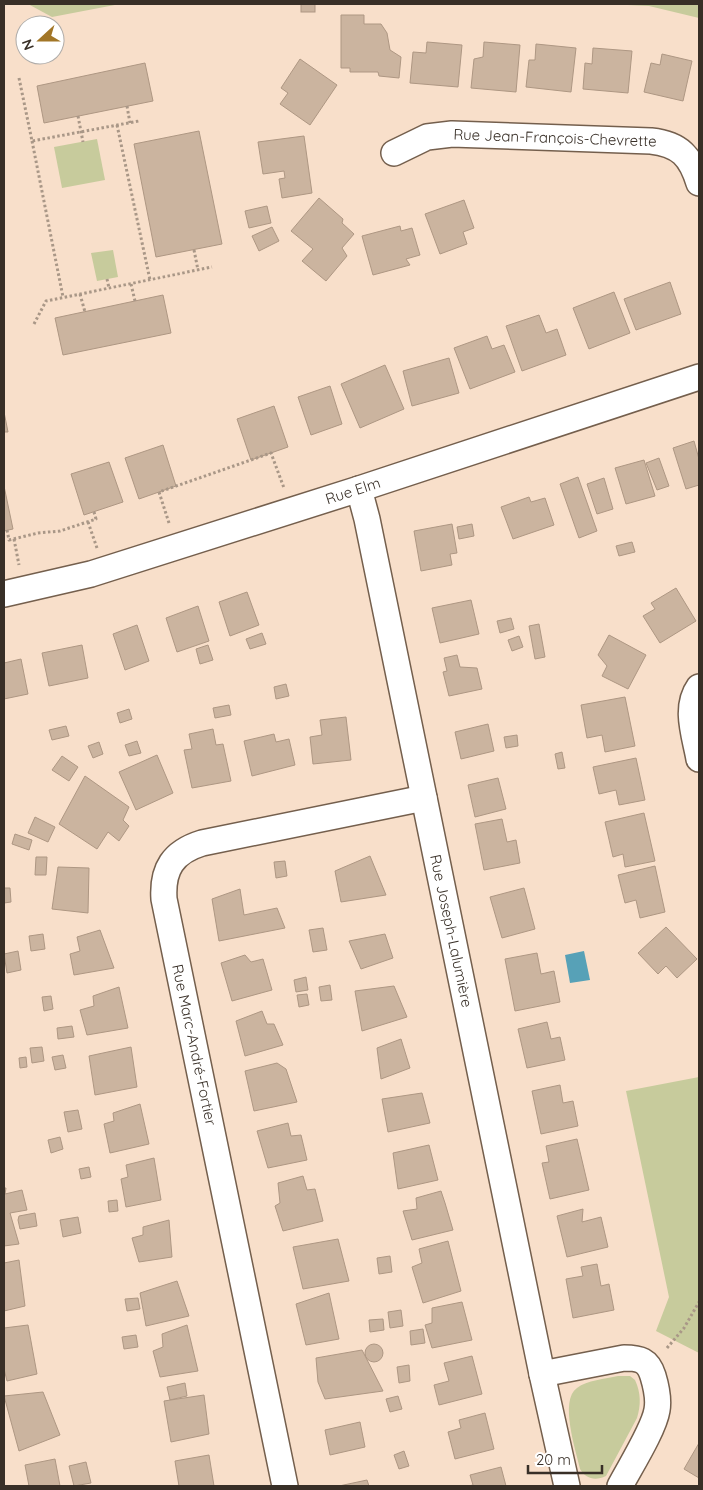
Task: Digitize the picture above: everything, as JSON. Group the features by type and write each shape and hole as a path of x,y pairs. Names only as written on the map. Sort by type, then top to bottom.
{"street":[{"name":"Rue Jean-François-Chevrette","path":"394,153 427,137 452,134 651,141 671,145 686,155 695,168 699,183"},
{"name":"Rue Elm","path":"4,594 90,574 359,489 699,377"},
{"name":"Rue Joseph-Lalumière","path":"359,489 368,519 542,1374 567,1486"},
{"path":"699,687 693,698 691,709 699,759"},
{"name":"Rue Marc-André-Fortier","path":"285,1486 164,900 163,886 165,875 179,853 196,845 424,798"},
{"path":"542,1374 624,1358 644,1360 650,1367 658,1400 657,1411 652,1425 620,1486"}],"path":[{"path":"18,78 63,297"},
{"path":"127,106 130,122"},
{"path":"78,116 83,142"},
{"path":"32,141 139,121"},
{"path":"117,125 150,280"},
{"path":"194,250 198,270"},
{"path":"34,324 46,301 212,267"},
{"path":"107,279 109,288"},
{"path":"131,284 135,301"},
{"path":"80,294 85,312"},
{"path":"169,526 159,492 271,453 284,489"},
{"path":"7,530 9,540 38,533 60,531 96,520 94,512"},
{"path":"88,522 97,549"},
{"path":"14,539 20,567"},
{"path":"667,1348 684,1328 699,1302"}],"green space":[{"path":"28,4 120,4 62,15 48,15"},
{"path":"606,4 699,4 699,18 649,6"},
{"path":"97,139 105,180 62,188 54,147"},
{"path":"113,250 118,277 97,281 91,253"},
{"path":"699,1077 699,1353 656,1331 669,1297 626,1091"},
{"path":"618,1376 630,1376 635,1380 640,1404 637,1418 606,1476 591,1478 580,1469 570,1426 569,1403 572,1394 581,1385 591,1381"}],"water":[{"path":"584,951 590,980 570,983 565,955"}],"building":[{"path":"301,4 315,4 315,12 301,12"},
{"path":"341,15 364,15 364,24 381,24 387,33 390,50 401,57 399,78 379,76 378,72 350,72 350,68 341,68"},
{"path":"427,42 462,45 458,87 410,83 413,52 426,53"},
{"path":"484,42 520,45 516,92 471,88 474,59 483,57"},
{"path":"536,44 576,48 571,92 526,87 529,60 535,60"},
{"path":"593,48 632,51 628,93 583,89 585,63 592,64"},
{"path":"662,54 692,61 683,101 644,92 651,63 660,65"},
{"path":"300,59 337,85 310,125 280,104 288,93 281,88"},
{"path":"145,63 153,101 44,123 37,86"},
{"path":"199,131 222,244 156,257 134,144"},
{"path":"304,136 312,193 282,198 279,179 285,178 284,171 263,174 258,142"},
{"path":"319,198 343,219 342,223 354,234 342,248 347,256 326,281 302,261 313,249 291,231"},
{"path":"464,200 474,228 463,232 467,244 440,254 425,214"},
{"path":"267,206 271,223 249,228 245,211"},
{"path":"400,226 401,231 412,228 420,255 406,259 410,265 373,275 362,236"},
{"path":"272,227 279,241 259,251 252,236"},
{"path":"670,282 681,314 636,330 624,299"},
{"path":"614,292 630,333 589,349 573,308"},
{"path":"163,295 171,333 63,355 55,318"},
{"path":"539,315 546,333 557,329 566,355 522,371 506,326"},
{"path":"487,336 492,349 504,345 515,372 470,389 454,348"},
{"path":"449,358 459,393 412,406 403,371"},
{"path":"385,365 404,409 360,428 341,384"},
{"path":"330,386 342,424 311,435 298,397"},
{"path":"274,406 288,447 251,460 237,419"},
{"path":"4,412 8,432 4,432"},
{"path":"694,441 699,459 699,485 686,489 673,448"},
{"path":"163,445 176,486 139,499 125,458"},
{"path":"659,458 669,486 657,490 646,463"},
{"path":"644,460 655,496 626,504 615,468"},
{"path":"109,462 123,502 84,515 71,474"},
{"path":"578,477 597,531 579,538 560,484"},
{"path":"604,478 613,509 597,514 587,484"},
{"path":"4,486 13,529 4,531"},
{"path":"529,497 531,502 545,498 554,525 513,539 501,507"},
{"path":"452,524 457,553 450,554 452,565 421,571 414,531"},
{"path":"472,524 474,536 459,539 457,527"},
{"path":"632,542 635,552 619,556 616,546"},
{"path":"676,588 696,621 660,643 643,616 655,609 651,603"},
{"path":"247,592 259,625 230,636 219,602"},
{"path":"471,600 479,634 440,643 432,608"},
{"path":"198,606 209,641 177,652 166,618"},
{"path":"511,618 514,629 500,633 497,621"},
{"path":"539,624 545,657 535,659 529,626"},
{"path":"137,625 149,661 125,670 113,634"},
{"path":"262,633 266,644 250,649 246,639"},
{"path":"609,635 646,655 628,689 602,676 607,666 598,655"},
{"path":"519,636 523,647 512,651 508,640"},
{"path":"82,645 88,678 49,686 42,653"},
{"path":"208,645 213,660 200,664 196,649"},
{"path":"457,655 460,667 477,668 482,689 449,696 443,672 447,671 444,658"},
{"path":"21,659 28,694 4,699 4,663"},
{"path":"286,684 289,696 276,699 274,687"},
{"path":"625,697 635,746 605,752 602,735 587,738 581,705"},
{"path":"229,705 231,715 215,718 213,708"},
{"path":"129,709 132,719 120,723 117,713"},
{"path":"346,717 351,760 313,764 310,737 322,735 320,720"},
{"path":"488,724 494,751 461,759 455,732"},
{"path":"66,726 69,736 52,740 49,730"},
{"path":"213,729 216,745 223,744 231,781 192,788 184,750 192,749 189,734"},
{"path":"274,734 276,742 289,739 295,765 252,776 244,741"},
{"path":"517,735 518,746 506,748 504,737"},
{"path":"137,741 141,753 129,756 125,745"},
{"path":"99,742 103,754 93,758 88,746"},
{"path":"562,752 565,768 558,769 555,754"},
{"path":"157,755 173,793 136,810 119,772"},
{"path":"62,756 78,767 69,781 52,770"},
{"path":"636,758 645,800 619,805 616,790 599,794 593,767"},
{"path":"85,776 129,807 123,820 129,826 119,841 108,832 97,849 59,824"},
{"path":"498,778 506,809 475,817 468,785"},
{"path":"644,813 655,861 625,867 623,854 613,857 605,822"},
{"path":"35,817 55,827 48,842 28,833"},
{"path":"502,819 507,842 516,840 520,863 484,870 475,824"},
{"path":"15,834 32,840 29,850 12,844"},
{"path":"370,856 386,895 341,902 335,871"},
{"path":"36,857 47,857 46,875 35,875"},
{"path":"285,861 287,876 276,878 274,862"},
{"path":"655,866 665,912 640,918 636,900 625,903 618,875"},
{"path":"58,867 89,868 88,913 52,909"},
{"path":"4,888 10,888 11,902 4,903"},
{"path":"524,888 535,929 502,938 490,897"},
{"path":"240,889 244,915 277,908 285,928 219,941 212,899"},
{"path":"666,927 697,959 677,978 666,966 658,974 638,953"},
{"path":"323,928 327,950 313,952 309,930"},
{"path":"100,930 114,968 74,975 70,954 80,951 77,937"},
{"path":"43,934 45,949 31,951 29,936"},
{"path":"385,934 393,958 361,969 349,941"},
{"path":"18,951 21,970 7,973 4,954"},
{"path":"537,953 541,974 554,971 560,1002 515,1011 505,959"},
{"path":"245,955 251,962 263,959 272,990 232,1001 221,963"},
{"path":"306,977 308,990 296,992 294,980"},
{"path":"330,985 332,1000 321,1001 319,987"},
{"path":"394,986 407,1017 362,1031 355,991"},
{"path":"119,987 128,1028 87,1035 80,1010 94,1006 93,996"},
{"path":"307,994 309,1005 299,1007 297,995"},
{"path":"51,996 53,1009 44,1011 42,997"},
{"path":"262,1011 267,1024 274,1024 283,1045 245,1056 236,1021"},
{"path":"547,1022 551,1039 560,1037 565,1060 527,1068 518,1029"},
{"path":"72,1026 74,1037 58,1039 57,1028"},
{"path":"401,1039 410,1068 381,1079 377,1048"},
{"path":"42,1047 44,1061 32,1063 30,1048"},
{"path":"131,1047 137,1087 95,1095 89,1056"},
{"path":"63,1055 66,1068 55,1070 52,1057"},
{"path":"26,1057 27,1067 20,1068 19,1058"},
{"path":"277,1063 286,1069 297,1102 254,1111 245,1071"},
{"path":"560,1085 563,1103 573,1101 578,1126 541,1134 532,1091"},
{"path":"422,1093 430,1123 388,1132 382,1099"},
{"path":"140,1104 149,1144 110,1153 104,1124 114,1121 113,1113"},
{"path":"78,1110 82,1129 68,1132 64,1112"},
{"path":"288,1123 291,1136 301,1135 307,1160 268,1168 257,1131"},
{"path":"60,1137 63,1149 51,1153 48,1140"},
{"path":"577,1139 589,1190 550,1199 542,1163 549,1162 546,1146"},
{"path":"429,1145 438,1180 398,1189 393,1153"},
{"path":"154,1158 161,1200 126,1207 121,1179 128,1177 126,1165"},
{"path":"89,1167 91,1177 81,1179 79,1169"},
{"path":"303,1176 307,1190 315,1189 323,1221 283,1231 275,1206 280,1203 278,1183"},
{"path":"4,1188 6,1188 5,1194 22,1190 27,1210 10,1213 19,1244 4,1246"},
{"path":"441,1191 453,1230 412,1240 403,1211 417,1209 416,1198"},
{"path":"117,1200 118,1211 109,1212 108,1201"},
{"path":"583,1209 582,1222 601,1217 608,1247 567,1257 557,1216"},
{"path":"35,1213 37,1226 20,1229 19,1216"},
{"path":"78,1217 81,1233 63,1237 60,1220"},
{"path":"169,1220 172,1257 139,1262 132,1238 143,1235 143,1227"},
{"path":"338,1239 349,1281 303,1289 293,1247"},
{"path":"448,1241 461,1291 423,1303 412,1267 422,1263 419,1249"},
{"path":"390,1256 392,1272 379,1274 377,1258"},
{"path":"19,1260 25,1306 4,1311 4,1263"},
{"path":"597,1264 601,1286 609,1284 614,1310 573,1318 566,1279 583,1276 581,1267"},
{"path":"177,1281 189,1316 146,1326 140,1293"},
{"path":"329,1293 339,1339 306,1345 296,1304"},
{"path":"138,1298 140,1309 127,1311 125,1299"},
{"path":"462,1302 472,1340 432,1348 425,1325 432,1323 432,1308"},
{"path":"401,1310 403,1326 390,1328 388,1312"},
{"path":"383,1319 384,1330 370,1332 369,1320"},
{"path":"28,1325 37,1374 7,1381 4,1369 4,1328"},
{"path":"187,1325 198,1371 160,1377 153,1351 163,1347 162,1334"},
{"path":"423,1329 425,1343 411,1345 410,1331"},
{"path":"136,1335 138,1347 124,1349 122,1337"},
{"path":"370,1344 378,1344 383,1349 381,1360 370,1362 365,1357 365,1349"},
{"path":"362,1350 383,1391 325,1399 318,1382 316,1358"},
{"path":"472,1356 482,1394 439,1405 434,1385 449,1381 444,1363"},
{"path":"409,1365 410,1381 399,1383 397,1367"},
{"path":"185,1383 187,1396 170,1400 167,1387"},
{"path":"43,1392 60,1435 19,1451 4,1396"},
{"path":"204,1395 209,1434 171,1442 164,1401"},
{"path":"398,1396 402,1409 390,1412 386,1399"},
{"path":"485,1413 494,1449 455,1459 448,1432 461,1428 459,1420"},
{"path":"360,1422 365,1447 330,1455 325,1430"},
{"path":"699,1443 699,1478 684,1469"},
{"path":"404,1451 409,1466 399,1469 394,1455"},
{"path":"209,1455 214,1486 179,1486 175,1461"},
{"path":"55,1459 60,1486 29,1486 25,1465"},
{"path":"86,1462 91,1483 74,1486 69,1466"},
{"path":"501,1467 506,1486 468,1486 473,1485 470,1475"},
{"path":"367,1480 369,1486 339,1486"}]}
